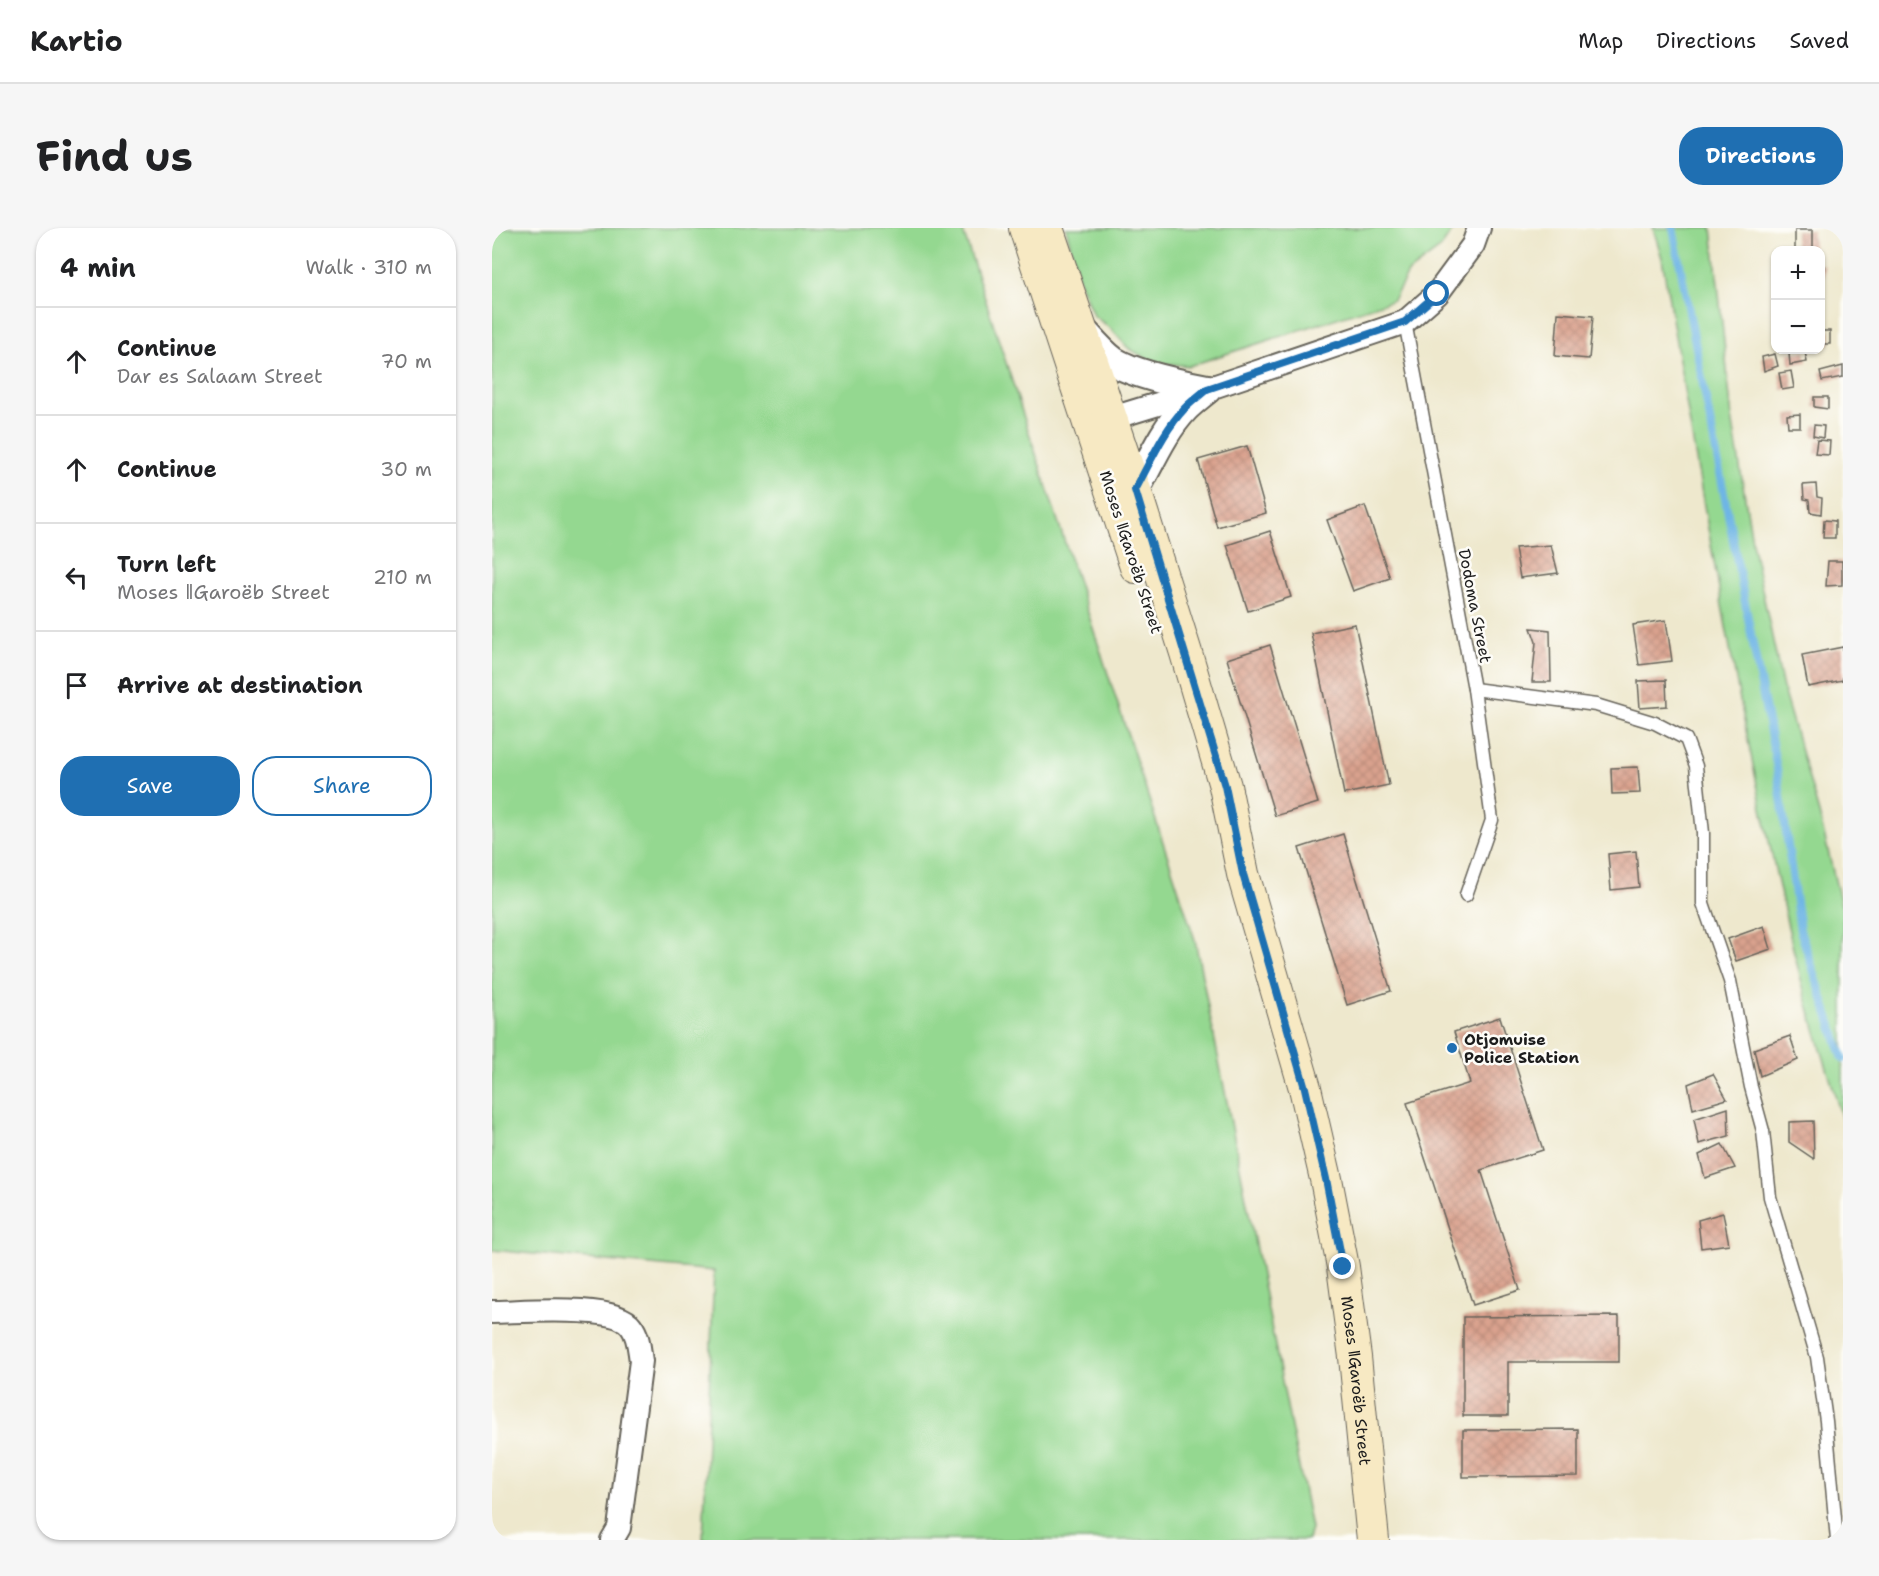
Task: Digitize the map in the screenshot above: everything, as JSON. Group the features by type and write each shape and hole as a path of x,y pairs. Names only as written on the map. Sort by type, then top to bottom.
{"main road":[{"name":"Moses ǁGaroëb Street","path":"1025,228 1100,422 1210,791 1243,874"},
{"name":"Moses ǁGaroëb Street","path":"1047,228 1083,331 1100,422 1135,490 1225,786 1243,874 1288,1025 1326,1179 1343,1267 1374,1537"}],"street":[{"path":"1100,422 1207,389 1405,322 1437,294 1473,244 1479,228"},
{"path":"1083,331 1112,360 1126,367 1178,384 1207,389"},
{"path":"1135,490 1158,446 1176,419 1207,389"},
{"path":"492,1312 590,1311 616,1316 631,1324 639,1340 640,1361 619,1528 612,1540"}],"lane":[{"name":"Dodoma Street","path":"1405,322 1474,689 1492,820 1466,895"},
{"path":"1474,689 1596,705 1655,723 1686,739 1696,766 1703,833 1703,903 1730,981 1751,1087 1763,1131 1770,1197 1817,1357 1826,1421 1837,1540"}],"green space":[{"path":"492,228 962,228 1195,940 1311,1528 1308,1540 703,1540 714,1271 492,1250"},
{"path":"1066,228 1454,228 1440,249 1409,272 1393,300 1189,366 1152,362 1128,348 1111,329 1093,315 1080,283"},
{"path":"1653,228 1712,228 1732,417 1753,547 1784,693 1819,813 1843,913 1843,1122 1798,966 1773,859 1721,602 1662,258"}],"building":[{"path":"1795,230 1813,230 1813,246 1795,246"},
{"path":"1558,313 1593,316 1589,359 1555,356"},
{"path":"1825,331 1830,331 1830,344 1825,344"},
{"path":"1775,354 1778,366 1764,371 1762,357"},
{"path":"1789,354 1805,354 1807,362 1790,365"},
{"path":"1843,366 1843,377 1822,381 1820,372"},
{"path":"1791,371 1794,388 1782,390 1779,373"},
{"path":"1814,397 1828,397 1828,409 1814,407"},
{"path":"1800,414 1800,427 1788,427 1787,415"},
{"path":"1814,425 1824,426 1823,438 1813,436"},
{"path":"1817,440 1830,441 1829,455 1815,454"},
{"path":"1247,446 1266,513 1217,527 1198,460"},
{"path":"1816,484 1817,497 1822,498 1821,514 1810,512 1809,500 1804,499 1803,485"},
{"path":"1365,506 1390,578 1353,591 1327,520"},
{"path":"1824,520 1835,521 1835,538 1823,538"},
{"path":"1270,531 1291,597 1248,611 1227,545"},
{"path":"1551,545 1558,573 1520,578 1515,548"},
{"path":"1828,561 1842,561 1842,585 1826,586"},
{"path":"1666,620 1672,661 1639,665 1633,625"},
{"path":"1355,624 1389,785 1344,794 1311,633"},
{"path":"1531,628 1550,630 1551,682 1532,682 1536,642"},
{"path":"1270,645 1318,803 1275,816 1227,659"},
{"path":"1843,647 1843,680 1808,687 1802,655"},
{"path":"1666,680 1667,706 1640,708 1638,681"},
{"path":"1638,767 1640,793 1612,794 1611,768"},
{"path":"1343,834 1391,991 1347,1005 1299,848"},
{"path":"1636,851 1639,887 1611,890 1608,854"},
{"path":"1764,926 1771,949 1736,961 1728,939"},
{"path":"1500,1017 1543,1150 1481,1170 1520,1290 1473,1305 1407,1103 1470,1083 1454,1032"},
{"path":"1790,1036 1798,1060 1760,1076 1754,1049"},
{"path":"1713,1074 1727,1099 1693,1109 1688,1084"},
{"path":"1728,1108 1729,1136 1699,1144 1694,1119"},
{"path":"1813,1121 1814,1159 1789,1142 1789,1122"},
{"path":"1722,1144 1735,1168 1705,1178 1699,1155"},
{"path":"1723,1213 1729,1244 1701,1248 1698,1220"},
{"path":"1619,1316 1619,1362 1508,1362 1508,1416 1463,1416 1463,1317"},
{"path":"1578,1429 1578,1476 1463,1477 1463,1430"}],"waterway":[{"path":"1673,228 1777,769 1800,930 1843,1059"}],"place":[{"name":"Otjomuise Police Station","path":"1452,1048"}],"route":[{"path":"1343,1267 1305,1088 1243,874 1225,786 1135,490 1158,446 1176,419 1207,389 1405,322 1437,294"}]}
